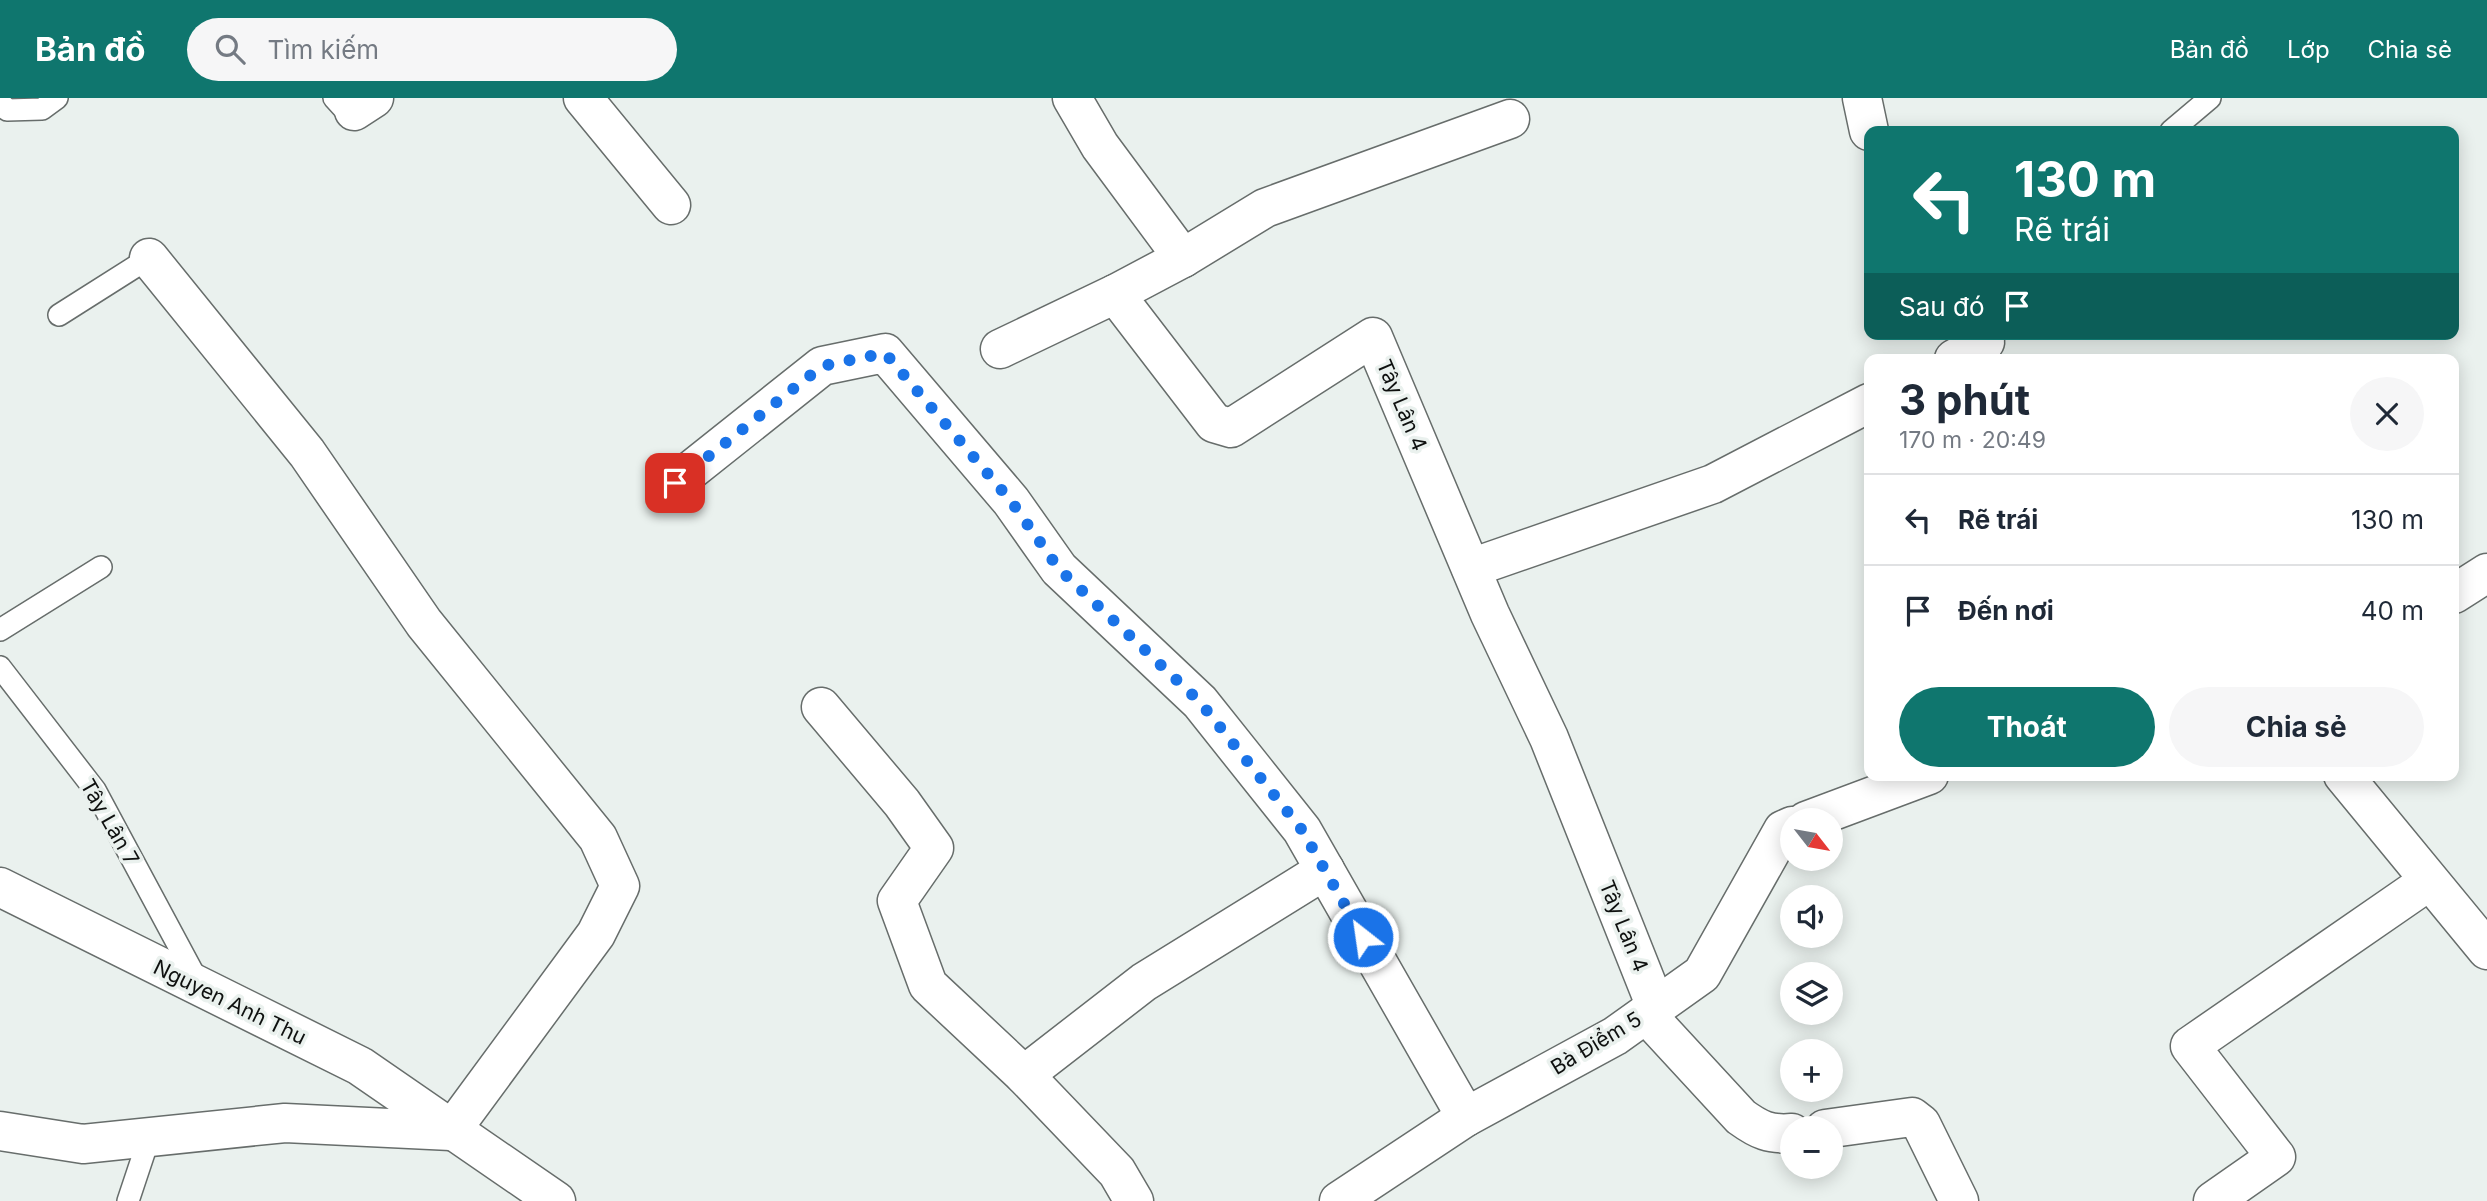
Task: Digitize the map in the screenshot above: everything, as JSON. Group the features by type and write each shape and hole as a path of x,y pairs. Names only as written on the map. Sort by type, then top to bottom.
{"street":[{"path":"583,98 671,205"},
{"path":"1072,98 1100,146 1184,258"},
{"path":"1862,98 1868,126"},
{"path":"1000,349 1184,258 1265,208 1510,119"},
{"path":"0,1130 83,1144 285,1123 451,1131 596,934 620,886 598,838 424,623 307,453 149,258"},
{"name":"Tây Lân 4","path":"1115,294 1214,423 1231,428 1373,337 1471,568 1549,738 1651,1010"},
{"path":"675,483 822,366 885,353 1011,501 1059,569 1200,702 1302,830 1466,1117"},
{"path":"1471,568 1713,484 1864,406"},
{"path":"2459,591 2487,573"},
{"path":"821,707 902,803 934,848 898,901 928,985 1024,1075 1117,1172 1134,1201"},
{"path":"1841,808 1913,781"},
{"path":"2348,781 2487,950"},
{"name":"Bà Điểm 5","path":"1339,1201 1466,1117 1615,1036 1702,974 1780,835"},
{"path":"1024,1075 1144,982 1325,870"},
{"path":"2213,1201 2276,1157 2190,1046 2429,881"},
{"name":"Nguyen Anh Thu","path":"0,887 360,1066 556,1201"},
{"path":"1651,1010 1741,1117 1759,1130 1780,1134"},
{"path":"1843,1127 1912,1117 1922,1124 1959,1201"}],"lane":[{"path":"0,102 7,110 42,108 57,98"},
{"path":"2177,126 2210,98"},
{"path":"59,315 149,258"},
{"path":"0,630 101,567"},
{"name":"Tây Lân 7","path":"0,667 95,790 202,989"},
{"path":"128,1201 150,1135"}],"route":[{"path":"675,483 822,366 885,353 1011,501 1059,569 1200,702 1302,830 1363,937"}]}
